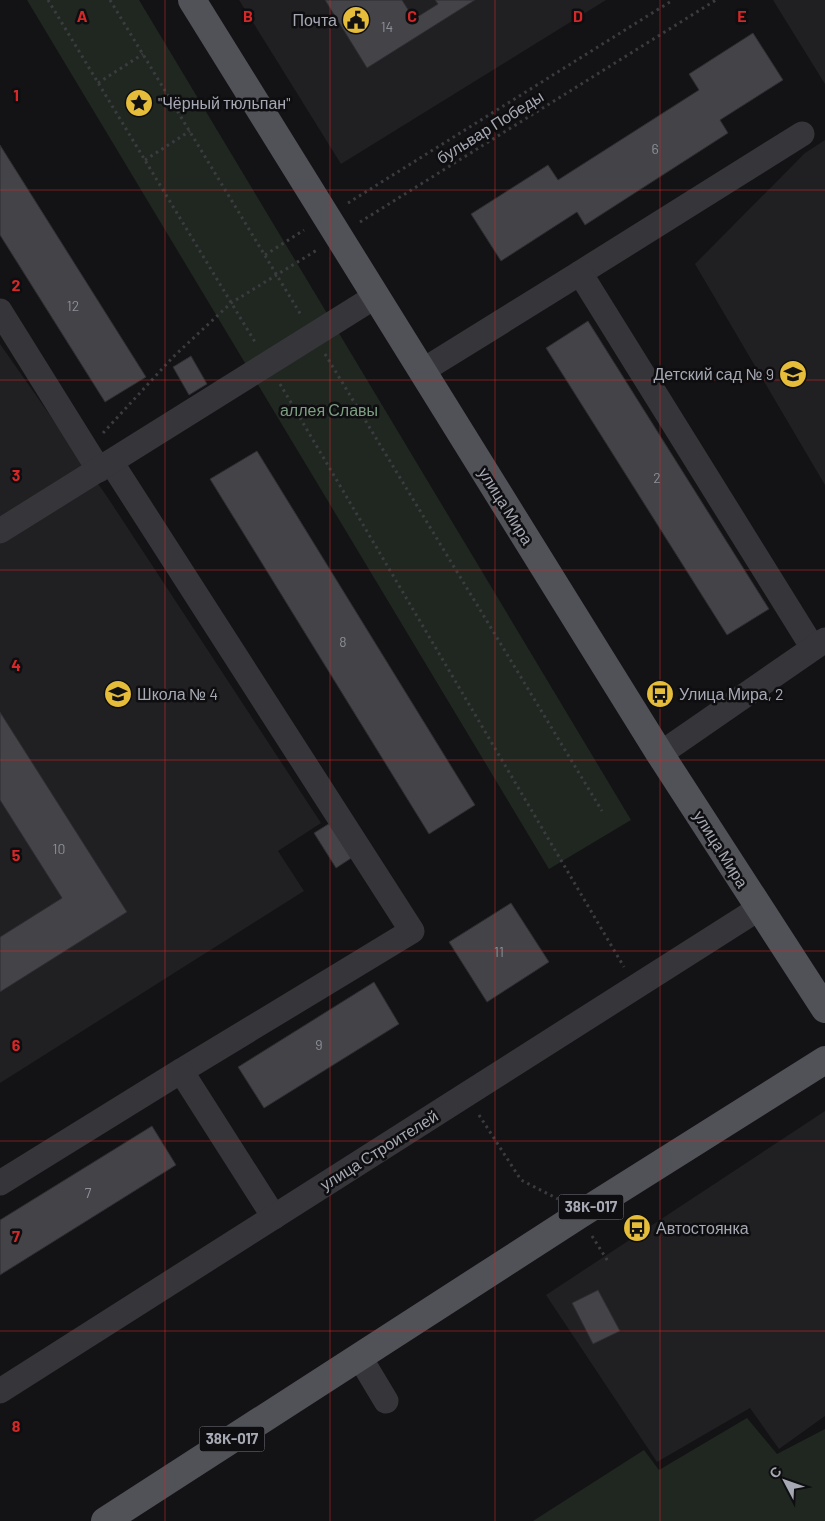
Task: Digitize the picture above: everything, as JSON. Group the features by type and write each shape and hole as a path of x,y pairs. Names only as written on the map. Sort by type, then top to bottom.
{"main road":[{"name":"улица Мира","path":"192,0 660,754 825,1009"},
{"name":"38К-017","path":"105,1521 579,1215 825,1060"}],"street":[{"path":"422,371 802,134"},
{"path":"580,273 819,644 660,754"},
{"path":"0,531 99,461 268,364 376,296"},
{"path":"0,311 412,931 0,1183"},
{"name":"улица Строителей","path":"0,1391 758,908"},
{"path":"181,1072 274,1217"},
{"path":"359,1356 386,1401"}],"path":[{"path":"48,0 232,303 636,987"},
{"path":"110,0 602,811"},
{"path":"265,255 333,226 672,0"},
{"name":"бульвар Победы","path":"99,461 173,357 232,303 277,275 333,226 716,0"},
{"path":"98,83 143,54"},
{"path":"145,160 190,131"},
{"path":"466,1095 521,1180 573,1206 609,1263"}],"shaded area":[{"path":"239,0 606,0 341,164"},
{"path":"773,0 825,0 825,84"},
{"name":"Детский сад № 9","path":"825,140 825,485 695,264 805,153"},
{"name":"Школа № 4","path":"0,344 108,498 321,823 278,851 304,891 0,1083"},
{"path":"825,1111 825,1416 779,1449 750,1408 657,1462 546,1295"}],"green space":[{"name":"аллея Славы","path":"27,0 139,0 631,820 549,869"},
{"path":"747,1418 777,1454 825,1429 825,1521 533,1521 644,1450 659,1470"}],"building":[{"path":"325,0 402,0 414,19 438,4 435,0 475,0 367,68"},
{"path":"753,33 783,80 720,120 728,133 585,225 577,212 501,261 471,214 548,165 558,180 699,90 689,74"},
{"path":"0,145 146,377 105,402 0,235"},
{"path":"588,321 769,609 727,635 546,348"},
{"path":"191,356 207,384 189,395 173,367"},
{"path":"257,451 475,805 429,834 210,479"},
{"path":"0,712 127,912 0,992 0,937 62,898 0,800"},
{"path":"335,820 356,855 336,868 314,833"},
{"path":"511,903 549,962 487,1002 449,942"},
{"path":"374,982 399,1024 264,1108 238,1067"},
{"path":"152,1126 176,1165 0,1275 0,1220"},
{"path":"598,1290 620,1331 593,1344 572,1303"}],"place":[{"name":"Почта","path":"356,20"},
{"name":"\"Чёрный тюльпан\"","path":"139,103"},
{"name":"Детский сад № 9","path":"793,374"},
{"name":"Школа № 4","path":"118,694"},
{"name":"Улица Мира, 2","path":"660,694"},
{"name":"Автостоянка","path":"637,1228"}]}
